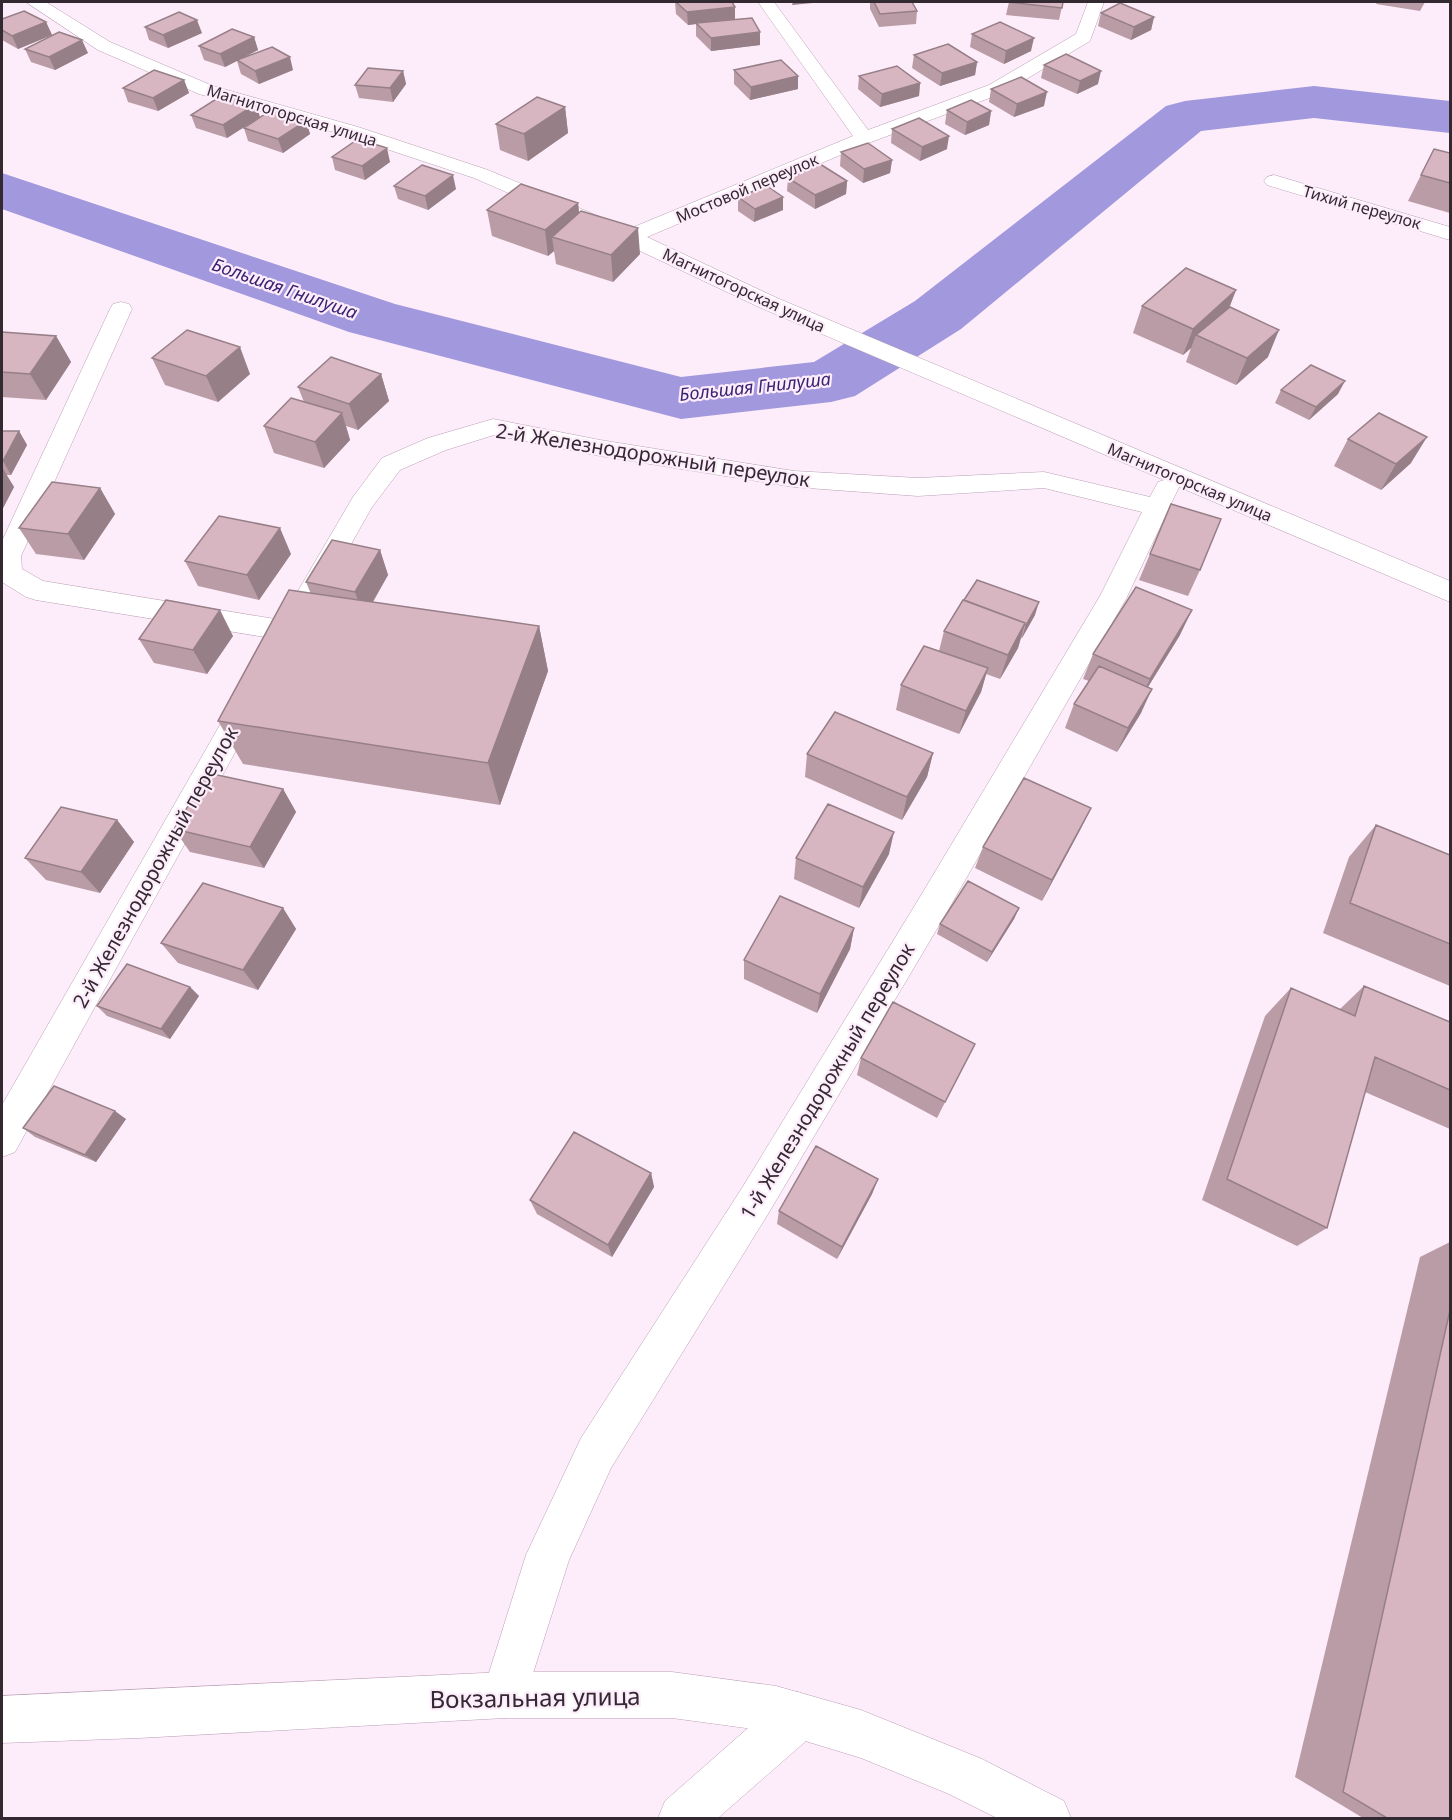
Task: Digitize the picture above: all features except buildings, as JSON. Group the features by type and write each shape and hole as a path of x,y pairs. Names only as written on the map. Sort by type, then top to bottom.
{"street":[{"name":"Магнитогорская улица","path":"35,2 104,46 206,90 351,131 481,174 629,237 769,303 1450,592"},
{"path":"766,2 864,138"},
{"name":"Мостовой переулок","path":"629,237 864,138 996,89 1084,37 1096,2"},
{"name":"Тихий переулок","path":"1274,181 1450,234"},
{"path":"121,309 8,556 8,573 36,590 276,651"},
{"name":"2-й Железнодорожный переулок","path":"2,1138 276,651 362,502 391,464 437,444 493,428 600,448 794,479 918,487 1044,480 1157,507"},
{"name":"1-й Железнодорожный переулок","path":"505,1695 548,1555 596,1453 755,1201 932,907 1113,597 1174,476"},
{"name":"Вокзальная улица","path":"2,1720 139,1715 505,1695 672,1695 776,1709 861,1734 966,1776 1047,1818"},
{"path":"682,1818 798,1716"}],"waterway":[{"name":"Большая Гнилуша","path":"2,190 372,318 681,398 831,381 938,315 1185,117 1314,102 1450,117"}]}
